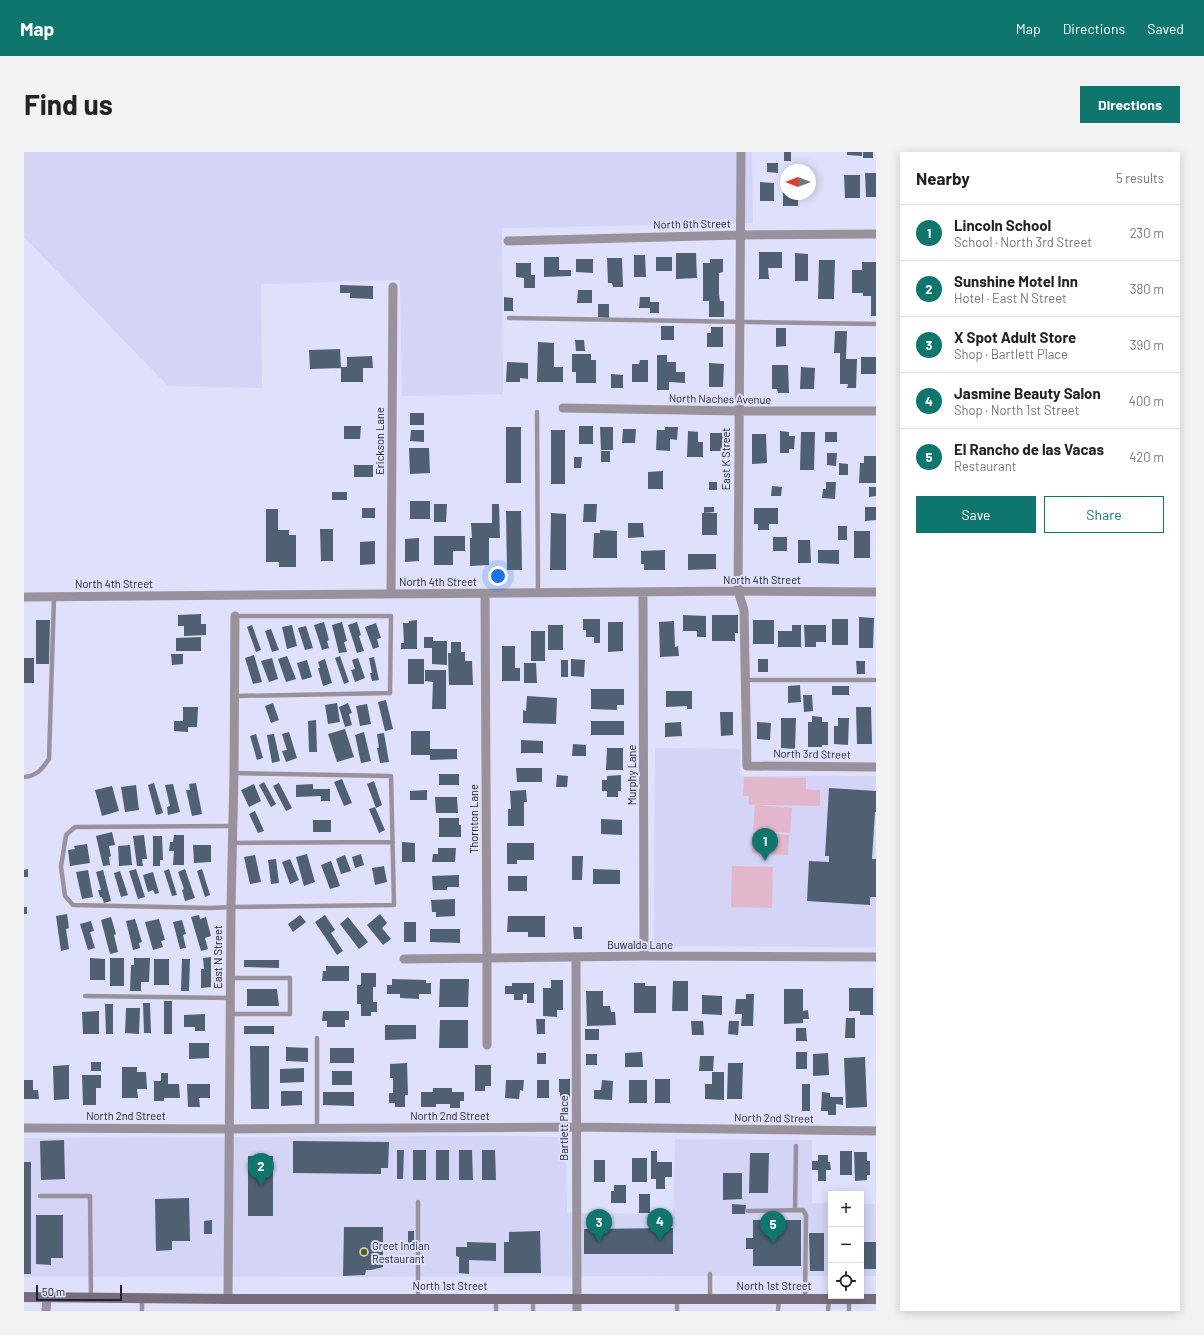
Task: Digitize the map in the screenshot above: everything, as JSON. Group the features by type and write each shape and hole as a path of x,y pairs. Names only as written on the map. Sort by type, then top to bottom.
{"main road":[{"name":"North 1st Street","path":"24,1297 228,1299 828,1299"},
{"name":"North 1st Street","path":"864,1299 876,1299"}],"street":[{"name":"East K Street","path":"741,152 741,322 738,412 738,591 744,610 747,766"},
{"name":"North 6th Street","path":"508,240 741,235 876,234"},
{"name":"Erickson Lane","path":"391,594 393,287"},
{"name":"North Naches Avenue","path":"564,408 738,412 876,411"},
{"name":"North 4th Street","path":"24,597 538,594 738,591 876,592"},
{"name":"Murphy Lane","path":"643,593 644,956"},
{"name":"Thornton Lane","path":"484,594 487,1044"},
{"name":"East N Street","path":"228,1299 230,907 234,773 235,616"},
{"name":"North 3rd Street","path":"747,766 876,767"},
{"name":"Buwalda Lane","path":"404,959 644,956 876,957"},
{"name":"Bartlett Place","path":"576,957 577,1311"},
{"name":"North 2nd Street","path":"24,1128 317,1129 576,1127 876,1131"},
{"path":"46,1297 46,1311"}],"lane":[{"path":"509,318 876,324"},
{"path":"537,412 538,594"},
{"path":"24,777 31,776 41,771 49,759 54,597"},
{"path":"234,696 390,693 390,616 235,616"},
{"path":"745,680 876,680"},
{"path":"233,826 75,827 66,835 61,867 65,896 73,905 212,908 394,905 392,776 234,773"},
{"path":"232,843 393,842"},
{"path":"230,978 290,978 290,1014 230,1014"},
{"path":"85,996 230,998"},
{"path":"317,1129 318,1038"},
{"path":"795,1210 796,1146"},
{"path":"40,1196 90,1196 91,1298"},
{"path":"418,1202 418,1298"},
{"path":"748,1211 803,1210 806,1215 805,1298"},
{"path":"710,1274 710,1298"},
{"path":"142,1298 142,1311"},
{"path":"496,1298 496,1311"},
{"path":"533,1298 533,1311"},
{"path":"677,1298 677,1311"},
{"path":"778,1311 779,1298"},
{"path":"828,1311 830,1299"},
{"path":"849,1299 849,1311"}],"shaded area":[{"path":"24,152 752,152 753,223 502,228 503,394 402,396 400,280 261,284 262,388 168,386 24,237"},
{"path":"655,748 740,749 740,776 876,776 876,947 654,946"},
{"path":"744,777 806,778 806,789 820,790 820,806 757,805 792,808 790,833 753,830 755,805 749,805 749,796 743,796"},
{"path":"753,832 789,835 788,855 752,853"},
{"path":"732,866 773,867 772,908 731,907"},
{"path":"566,1137 567,1213 673,1214 675,1139 812,1140 812,1203 828,1203 828,1276 24,1277 24,1138"},
{"path":"875,1141 876,1276 864,1276 864,1204 875,1204"}],"building":[{"path":"784,152 791,152 791,161 784,161"},
{"path":"847,152 862,152 862,156 847,155"},
{"path":"863,152 873,152 873,158 863,158"},
{"path":"767,163 778,163 778,173 767,172"},
{"path":"865,173 876,173 876,197 866,197"},
{"path":"844,175 860,175 860,198 845,198"},
{"path":"760,182 774,183 774,201 760,201"},
{"path":"783,200 798,200 798,206 783,206"},
{"path":"759,252 782,252 782,268 768,268 769,279 759,279"},
{"path":"676,253 696,253 697,278 676,279"},
{"path":"795,253 808,254 808,281 795,281"},
{"path":"634,255 645,255 646,277 634,277"},
{"path":"544,257 559,257 559,270 571,270 571,276 544,277"},
{"path":"656,257 672,257 672,271 656,271"},
{"path":"607,258 622,258 623,287 613,287 612,283 608,283"},
{"path":"576,259 593,259 593,273 576,272"},
{"path":"710,259 723,259 723,272 719,273 719,294 720,301 724,301 724,317 709,317 709,301 703,301 703,263 710,263"},
{"path":"819,260 835,260 834,299 818,299"},
{"path":"862,262 876,262 876,316 871,316 871,296 863,296 863,293 852,293 852,270 862,270"},
{"path":"516,263 531,263 531,275 535,275 535,288 524,288 524,278 516,277"},
{"path":"340,285 373,286 373,299 350,298 350,293 340,293"},
{"path":"578,290 592,290 592,303 577,303"},
{"path":"504,297 513,298 513,311 504,311"},
{"path":"640,297 650,297 650,302 659,302 659,313 650,313 650,308 639,308"},
{"path":"598,304 609,304 609,318 598,317"},
{"path":"661,326 674,326 674,340 661,340"},
{"path":"711,327 723,327 723,347 707,347 707,333 711,333"},
{"path":"776,328 786,328 786,346 776,347"},
{"path":"835,331 847,331 846,359 857,359 856,388 847,388 848,384 840,384 840,353 834,353"},
{"path":"575,340 584,340 585,351 576,351"},
{"path":"538,342 554,343 554,367 563,367 563,382 537,382"},
{"path":"340,349 341,368 310,369 309,350"},
{"path":"572,354 591,354 591,360 596,360 596,383 576,383 576,372 572,372"},
{"path":"657,355 667,355 667,362 676,362 676,372 685,372 685,383 669,382 669,390 657,390"},
{"path":"372,356 373,368 363,368 363,382 341,382 341,367 347,367 347,357"},
{"path":"861,357 876,357 876,374 861,374"},
{"path":"640,360 648,360 648,382 632,382 632,364 639,364"},
{"path":"507,362 528,363 528,379 520,378 520,382 506,382"},
{"path":"709,363 724,364 723,387 709,387"},
{"path":"772,365 788,365 789,393 778,393 777,389 772,389"},
{"path":"801,367 815,368 814,389 800,389"},
{"path":"611,374 623,375 623,388 611,388"},
{"path":"410,413 424,413 424,425 410,425"},
{"path":"344,426 361,426 360,439 344,439"},
{"path":"579,426 593,426 593,444 579,444"},
{"path":"506,427 521,427 521,483 506,483"},
{"path":"600,427 613,427 613,450 601,450"},
{"path":"665,427 678,427 677,440 670,439 670,451 656,450 657,430 665,430"},
{"path":"623,429 636,429 635,443 622,443"},
{"path":"411,430 424,430 424,442 410,441"},
{"path":"551,430 565,430 565,484 551,484"},
{"path":"688,431 698,432 698,442 703,442 703,457 687,457"},
{"path":"780,431 789,432 789,436 795,436 794,449 789,449 789,453 780,453"},
{"path":"801,432 815,432 814,470 800,470"},
{"path":"825,432 837,432 837,442 825,442"},
{"path":"710,433 724,433 723,451 710,451"},
{"path":"752,434 766,434 767,463 752,464"},
{"path":"409,448 429,448 430,473 410,474"},
{"path":"601,451 610,451 610,462 601,462"},
{"path":"827,453 837,453 836,466 827,465"},
{"path":"864,456 876,456 876,483 859,483 860,463 864,463"},
{"path":"574,457 582,457 581,468 574,468"},
{"path":"839,463 848,464 848,475 839,475"},
{"path":"354,465 373,465 373,477 354,477"},
{"path":"663,471 663,489 648,489 648,472"},
{"path":"709,482 717,482 717,490 709,490"},
{"path":"826,482 836,482 835,499 822,498 823,489 826,489"},
{"path":"772,486 782,487 781,496 771,496"},
{"path":"869,487 876,487 876,496 869,497"},
{"path":"332,492 347,492 347,500 332,500"},
{"path":"410,501 430,501 430,519 410,519"},
{"path":"434,504 447,504 446,522 434,522"},
{"path":"492,504 499,504 500,538 489,538 489,565 470,566 470,538 472,538 471,523 492,523"},
{"path":"584,504 597,504 596,522 583,522"},
{"path":"704,507 714,507 714,512 704,513"},
{"path":"865,507 876,507 876,520 865,521"},
{"path":"362,508 375,508 375,518 362,518"},
{"path":"754,508 778,508 778,524 769,524 769,530 758,530 758,524 754,524"},
{"path":"266,509 278,509 278,530 289,530 289,535 296,535 296,567 279,567 279,562 266,562"},
{"path":"506,511 521,511 522,570 507,570"},
{"path":"551,513 566,514 566,570 550,570"},
{"path":"702,513 717,513 717,535 702,535"},
{"path":"628,523 643,523 644,537 628,538"},
{"path":"838,526 847,526 847,540 838,540"},
{"path":"320,529 333,529 333,561 321,561"},
{"path":"600,530 617,531 617,558 593,558 594,533 600,533"},
{"path":"854,531 870,531 870,558 854,558"},
{"path":"434,536 465,536 465,551 453,551 453,565 434,565"},
{"path":"773,537 787,537 787,551 773,551"},
{"path":"419,538 419,561 405,562 405,539"},
{"path":"798,540 810,540 811,563 798,563"},
{"path":"375,541 375,564 360,565 360,542"},
{"path":"665,550 665,570 644,570 644,564 641,564 641,551"},
{"path":"818,550 839,550 839,564 818,563"},
{"path":"688,554 716,554 716,569 688,570"},
{"path":"201,614 201,624 206,624 206,635 184,636 184,626 178,626 178,615"},
{"path":"683,615 706,616 706,637 697,637 697,631 683,631"},
{"path":"712,615 738,615 738,633 735,633 735,641 712,641"},
{"path":"859,617 874,618 873,648 859,648"},
{"path":"583,619 600,619 600,643 594,643 594,637 586,637 586,630 583,630"},
{"path":"832,619 848,619 848,645 832,645"},
{"path":"36,620 50,620 49,664 36,664"},
{"path":"417,620 417,649 401,649 401,643 404,643 403,623 409,623 409,621"},
{"path":"753,620 774,620 774,644 753,644"},
{"path":"674,621 675,647 678,646 679,656 660,657 659,622"},
{"path":"324,622 329,640 327,641 329,648 322,650 314,625"},
{"path":"342,622 347,641 344,642 347,652 339,653 332,625"},
{"path":"357,622 361,635 359,636 364,651 357,653 348,625"},
{"path":"608,622 623,622 623,651 608,652"},
{"path":"376,623 381,638 377,639 379,647 373,649 365,627"},
{"path":"252,625 261,650 256,652 247,627"},
{"path":"292,625 297,646 287,649 282,627"},
{"path":"548,625 563,625 563,650 548,650"},
{"path":"792,625 801,625 801,647 778,647 778,631 792,631"},
{"path":"804,625 826,625 826,642 816,642 816,647 805,647"},
{"path":"306,626 313,648 305,650 298,628"},
{"path":"271,629 279,650 272,652 265,631"},
{"path":"531,631 545,631 545,661 531,661"},
{"path":"201,637 201,651 176,651 176,638"},
{"path":"424,637 433,637 433,641 447,641 447,665 432,664 432,648 424,648"},
{"path":"451,642 461,642 461,652 465,652 465,661 472,661 473,685 449,685 448,653 451,653"},
{"path":"502,646 515,646 515,668 520,668 520,681 502,681"},
{"path":"171,654 183,654 183,664 172,665"},
{"path":"254,655 262,682 253,684 245,658"},
{"path":"287,656 296,679 286,682 278,659"},
{"path":"340,656 349,682 344,684 335,658"},
{"path":"374,657 379,680 372,681 369,658"},
{"path":"24,658 34,658 34,683 24,683"},
{"path":"272,658 278,679 269,682 261,661"},
{"path":"358,658 365,678 355,682 351,670 355,669 352,660"},
{"path":"325,659 332,683 323,686 318,668 320,668 318,662"},
{"path":"408,659 424,659 424,684 408,684"},
{"path":"571,659 585,660 584,677 571,676"},
{"path":"758,659 768,659 768,672 758,672"},
{"path":"307,660 312,677 302,680 297,663"},
{"path":"561,660 568,660 568,677 561,677"},
{"path":"856,661 865,661 865,674 857,674"},
{"path":"524,663 536,663 537,683 524,683"},
{"path":"425,670 446,670 446,709 432,709 433,682 425,681"},
{"path":"800,685 801,702 788,703 788,686"},
{"path":"832,686 849,686 849,695 832,695"},
{"path":"591,689 624,689 624,705 617,705 617,710 591,709"},
{"path":"666,691 692,691 692,709 687,709 687,706 666,707"},
{"path":"803,695 812,695 813,711 804,712"},
{"path":"527,696 557,698 556,724 523,723 523,710 526,711"},
{"path":"386,700 393,729 385,731 378,702"},
{"path":"273,703 279,720 271,723 265,706"},
{"path":"337,703 340,722 328,724 325,705"},
{"path":"348,703 352,713 349,714 352,725 345,727 339,707"},
{"path":"367,704 371,724 360,726 356,706"},
{"path":"183,707 198,707 197,727 188,727 188,732 174,731 174,721 183,721"},
{"path":"856,707 871,707 872,744 857,744"},
{"path":"720,712 733,712 733,735 721,736"},
{"path":"812,716 822,717 822,722 828,722 828,745 822,745 822,747 808,747 808,722 812,722"},
{"path":"781,718 796,718 795,749 781,748"},
{"path":"838,718 849,718 848,745 834,744 834,726 838,726"},
{"path":"316,720 317,752 309,752 308,721"},
{"path":"591,721 624,721 624,735 591,735"},
{"path":"681,722 682,736 665,737 665,723"},
{"path":"757,722 771,723 770,740 757,739"},
{"path":"345,729 354,757 337,762 328,734"},
{"path":"411,731 430,731 430,749 457,749 457,759 430,760 430,755 411,755"},
{"path":"289,732 297,758 286,762 282,751 287,750 282,734"},
{"path":"364,732 371,761 361,763 355,735"},
{"path":"384,733 389,762 380,763 377,748 379,748 377,734"},
{"path":"256,734 263,758 257,760 250,736"},
{"path":"274,734 280,761 272,763 267,735"},
{"path":"521,740 543,741 543,753 521,753"},
{"path":"573,744 586,745 586,756 572,756"},
{"path":"607,748 623,748 623,770 606,770"},
{"path":"516,768 542,768 542,782 517,782"},
{"path":"439,774 459,774 459,785 439,785"},
{"path":"557,775 568,776 567,787 556,787"},
{"path":"621,775 621,791 618,791 618,797 607,797 607,791 602,791 602,780 607,780 607,776"},
{"path":"342,779 352,803 344,806 334,782"},
{"path":"374,781 382,805 376,808 367,784"},
{"path":"264,782 276,804 271,807 259,785"},
{"path":"154,783 163,813 156,815 148,785"},
{"path":"196,783 202,814 192,816 186,790 190,790 189,784"},
{"path":"279,783 292,808 286,811 273,786"},
{"path":"173,784 180,812 168,815 167,807 170,806 165,785"},
{"path":"254,784 261,801 249,807 241,790"},
{"path":"313,784 313,789 330,789 330,801 321,801 321,796 296,797 296,785"},
{"path":"136,785 139,810 125,812 121,787"},
{"path":"112,786 119,811 102,816 95,790"},
{"path":"829,788 876,791 876,812 872,859 876,859 876,897 870,897 870,905 807,901 809,861 829,862 829,856 825,856"},
{"path":"427,790 427,800 410,800 410,791"},
{"path":"526,790 527,802 524,802 524,826 508,826 508,809 511,809 510,791"},
{"path":"435,797 457,797 458,813 436,813"},
{"path":"375,807 385,830 379,833 369,809"},
{"path":"255,811 264,831 258,833 249,814"},
{"path":"439,818 459,818 459,825 461,825 461,837 439,837"},
{"path":"601,819 622,820 622,835 601,834"},
{"path":"313,820 331,820 331,832 313,832"},
{"path":"112,832 115,845 109,846 111,856 109,857 110,865 103,866 96,836"},
{"path":"144,835 147,859 142,859 143,866 137,866 133,836"},
{"path":"174,835 184,835 184,865 173,865 174,851 169,851 170,842 173,842"},
{"path":"153,836 162,836 163,860 160,860 160,866 153,866"},
{"path":"402,842 415,843 415,862 402,862"},
{"path":"507,843 534,843 534,860 517,860 517,864 507,864"},
{"path":"87,844 90,863 70,866 68,850 75,849 74,846"},
{"path":"130,845 132,865 119,866 118,846"},
{"path":"193,845 211,845 211,862 194,863"},
{"path":"438,848 456,848 455,862 432,862 433,854 438,854"},
{"path":"307,854 315,882 304,886 296,857"},
{"path":"361,854 364,865 355,868 352,857"},
{"path":"255,855 261,882 250,884 244,857"},
{"path":"345,855 351,871 341,874 336,859"},
{"path":"572,856 583,856 582,880 572,880"},
{"path":"276,859 279,883 271,884 268,860"},
{"path":"290,859 299,880 290,884 282,862"},
{"path":"331,861 340,886 330,889 321,865"},
{"path":"384,866 387,882 375,885 372,868"},
{"path":"28,869 28,877 24,877 24,870"},
{"path":"136,869 145,897 138,899 129,871"},
{"path":"169,869 177,895 172,896 164,871"},
{"path":"185,869 195,898 185,901 182,890 184,889 178,872"},
{"path":"202,869 210,895 205,897 197,871"},
{"path":"593,869 620,870 620,884 593,884"},
{"path":"88,870 93,897 82,899 76,872"},
{"path":"103,870 111,901 104,903 98,890 101,890 96,872"},
{"path":"120,871 128,895 121,897 114,873"},
{"path":"153,872 159,893 155,894 153,890 148,892 143,875"},
{"path":"459,875 459,887 447,887 447,890 433,890 432,876"},
{"path":"508,876 527,876 527,891 508,891"},
{"path":"455,899 455,916 436,917 436,912 432,912 431,900"},
{"path":"24,907 27,907 27,914 24,914"},
{"path":"67,914 69,928 66,929 69,949 61,951 56,916"},
{"path":"380,914 387,923 382,928 391,939 383,945 367,925"},
{"path":"199,915 200,919 206,917 211,936 205,938 208,949 201,951 191,917"},
{"path":"300,915 306,922 293,932 288,924"},
{"path":"325,915 335,930 331,933 343,951 337,955 315,922"},
{"path":"508,916 545,916 545,937 528,937 528,932 507,932"},
{"path":"111,917 116,934 114,935 118,952 110,954 101,920"},
{"path":"348,917 368,942 359,949 340,924"},
{"path":"135,919 142,942 139,943 140,948 133,950 126,921"},
{"path":"159,919 165,940 161,941 163,947 153,950 145,922"},
{"path":"182,920 186,934 183,935 186,948 180,949 173,922"},
{"path":"91,921 94,931 90,932 95,948 88,950 80,924"},
{"path":"404,922 416,922 416,942 404,942"},
{"path":"573,927 582,927 582,939 574,939"},
{"path":"430,929 460,929 460,943 430,942"},
{"path":"211,957 211,987 201,988 201,969 204,969 203,958"},
{"path":"90,958 105,959 105,980 90,980"},
{"path":"110,958 124,958 124,986 110,986"},
{"path":"134,958 150,958 149,982 141,982 141,991 130,991 131,965 134,965"},
{"path":"154,959 169,959 169,985 154,985"},
{"path":"182,959 190,959 189,991 181,991"},
{"path":"244,960 279,960 279,968 244,967"},
{"path":"326,966 349,966 349,981 322,981 323,971 326,971"},
{"path":"361,973 376,973 376,987 373,987 373,1002 377,1002 377,1012 371,1012 371,1016 361,1016 361,1004 357,1004 357,985 361,985"},
{"path":"392,979 426,980 426,983 431,983 431,994 419,994 419,999 400,998 400,994 387,994 387,985 392,985"},
{"path":"440,979 469,979 468,1007 439,1007"},
{"path":"551,980 563,980 563,1010 557,1010 557,1017 543,1016 543,988 551,988"},
{"path":"673,981 688,981 688,1011 672,1011"},
{"path":"512,983 534,983 534,1003 527,1003 527,994 523,994 523,1000 514,1000 514,994 505,994 505,986 512,986"},
{"path":"634,983 645,983 645,986 656,986 656,1013 634,1013"},
{"path":"849,988 873,988 873,1015 860,1015 860,1011 849,1011"},
{"path":"247,989 277,989 279,1006 247,1006"},
{"path":"784,989 803,989 803,1011 808,1010 809,1019 803,1019 803,1023 784,1024"},
{"path":"586,991 603,991 603,1006 610,1006 611,1012 615,1012 616,1025 587,1026"},
{"path":"746,994 754,994 753,1026 741,1026 742,1014 735,1014 736,999 746,999"},
{"path":"702,995 722,996 722,1015 702,1014"},
{"path":"164,1001 172,1001 172,1034 164,1034"},
{"path":"143,1003 150,1003 151,1033 144,1033"},
{"path":"105,1004 113,1004 113,1034 106,1034"},
{"path":"126,1008 140,1008 139,1034 125,1033"},
{"path":"99,1011 99,1034 83,1034 82,1012"},
{"path":"323,1011 349,1011 349,1020 345,1020 345,1027 327,1027 327,1021 322,1021"},
{"path":"205,1014 205,1031 195,1031 195,1027 184,1027 184,1015"},
{"path":"846,1018 855,1018 855,1038 845,1038"},
{"path":"536,1019 545,1019 545,1034 537,1034"},
{"path":"440,1020 468,1020 468,1048 439,1048"},
{"path":"691,1021 703,1021 704,1035 692,1035"},
{"path":"729,1021 739,1021 738,1035 728,1034"},
{"path":"385,1025 416,1025 416,1039 385,1040"},
{"path":"244,1026 274,1026 274,1034 244,1034"},
{"path":"796,1028 806,1028 807,1041 796,1041"},
{"path":"585,1029 599,1029 599,1040 585,1040"},
{"path":"189,1043 209,1043 209,1058 189,1059"},
{"path":"250,1046 269,1046 269,1109 251,1109"},
{"path":"286,1047 308,1048 308,1062 286,1061"},
{"path":"330,1048 354,1048 354,1063 330,1063"},
{"path":"642,1052 643,1067 625,1067 625,1053"},
{"path":"796,1052 807,1052 807,1069 796,1069"},
{"path":"537,1053 546,1053 546,1064 537,1064"},
{"path":"828,1053 829,1075 813,1076 813,1054"},
{"path":"586,1054 597,1054 597,1065 586,1065"},
{"path":"700,1056 714,1056 713,1071 699,1071"},
{"path":"865,1057 867,1107 846,1108 844,1058"},
{"path":"91,1062 101,1062 101,1071 91,1071"},
{"path":"407,1063 408,1095 405,1095 405,1107 395,1107 395,1103 389,1103 389,1093 393,1093 393,1078 390,1078 390,1064"},
{"path":"728,1063 743,1063 742,1099 727,1099"},
{"path":"69,1065 69,1099 54,1100 53,1066"},
{"path":"475,1065 491,1065 491,1086 485,1086 485,1091 475,1091"},
{"path":"122,1067 137,1067 137,1072 146,1072 147,1089 137,1089 138,1098 122,1098"},
{"path":"304,1068 304,1082 280,1083 280,1069"},
{"path":"332,1071 352,1071 352,1085 332,1085"},
{"path":"712,1072 724,1072 724,1100 705,1099 705,1084 712,1084"},
{"path":"161,1073 168,1073 168,1084 179,1084 180,1098 164,1098 164,1101 154,1101 154,1081 161,1081"},
{"path":"82,1075 101,1075 101,1088 96,1088 96,1105 83,1105"},
{"path":"559,1079 570,1079 570,1099 560,1099"},
{"path":"655,1079 670,1079 670,1103 655,1103"},
{"path":"24,1080 33,1080 33,1090 38,1090 39,1099 24,1099"},
{"path":"506,1080 524,1080 523,1091 520,1090 519,1099 505,1098"},
{"path":"537,1080 549,1080 549,1098 537,1098"},
{"path":"602,1080 613,1081 612,1100 594,1099 594,1090 601,1090"},
{"path":"629,1080 647,1080 647,1103 629,1103"},
{"path":"187,1084 210,1084 210,1098 199,1098 200,1107 188,1107"},
{"path":"802,1084 810,1084 810,1111 802,1111"},
{"path":"433,1088 452,1088 452,1092 464,1092 464,1101 460,1101 460,1108 450,1108 450,1104 436,1104 436,1107 421,1107 421,1092 433,1092"},
{"path":"281,1091 302,1091 302,1105 281,1106"},
{"path":"323,1092 354,1092 354,1106 323,1105"},
{"path":"822,1092 830,1093 830,1097 843,1097 843,1105 836,1104 836,1115 828,1115 828,1111 821,1111"},
{"path":"64,1140 65,1179 41,1180 40,1141"},
{"path":"293,1141 389,1142 388,1168 381,1168 381,1174 293,1173"},
{"path":"397,1150 404,1150 403,1179 397,1179"},
{"path":"413,1150 426,1150 426,1180 413,1180"},
{"path":"436,1150 449,1150 449,1180 436,1180"},
{"path":"459,1150 472,1150 473,1180 459,1180"},
{"path":"482,1150 495,1150 496,1180 482,1180"},
{"path":"651,1151 657,1151 657,1162 672,1162 672,1177 665,1177 665,1189 656,1189 656,1179 651,1179"},
{"path":"840,1151 852,1151 852,1175 840,1175"},
{"path":"854,1152 867,1152 867,1161 870,1161 870,1175 867,1175 867,1180 855,1181"},
{"path":"750,1153 769,1153 768,1193 749,1193"},
{"path":"818,1155 828,1155 828,1162 830,1162 831,1170 826,1170 826,1181 818,1181 818,1170 812,1170 812,1161 818,1161"},
{"path":"248,1156 273,1156 273,1216 248,1216"},
{"path":"632,1158 647,1158 647,1182 632,1182"},
{"path":"594,1160 605,1160 605,1182 594,1182"},
{"path":"24,1162 31,1162 31,1274 24,1274"},
{"path":"723,1173 742,1173 742,1199 723,1200"},
{"path":"614,1185 626,1185 626,1203 611,1203 611,1191 614,1191"},
{"path":"639,1194 650,1194 650,1213 639,1213"},
{"path":"189,1198 190,1241 172,1241 172,1250 156,1251 155,1199"},
{"path":"732,1204 746,1205 745,1214 732,1214"},
{"path":"36,1215 63,1215 63,1258 51,1258 51,1265 36,1264"},
{"path":"212,1220 212,1234 204,1234 204,1221"},
{"path":"753,1220 801,1220 801,1266 753,1266 753,1249 746,1249 746,1238 753,1238"},
{"path":"344,1227 383,1227 383,1267 366,1270 365,1275 343,1276"},
{"path":"673,1228 673,1254 584,1254 584,1229"},
{"path":"408,1231 414,1231 414,1252 408,1252"},
{"path":"540,1231 541,1273 504,1273 504,1242 509,1242 509,1232"},
{"path":"809,1233 824,1233 824,1271 810,1271"},
{"path":"467,1242 496,1243 496,1261 469,1260 469,1274 459,1273 459,1257 456,1256 456,1247 467,1247"},
{"path":"864,1242 876,1242 876,1269 864,1269"}],"place":[{"name":"Lincoln School","path":"765,861"},
{"name":"Sunshine Motel Inn","path":"261,1186"},
{"name":"Jasmine Beauty Salon","path":"660,1241"},
{"name":"X Spot Adult Store","path":"599,1242"},
{"name":"El Rancho de las Vacas","path":"773,1244"},
{"name":"Greet Indian Restaurant","path":"364,1252"}]}
